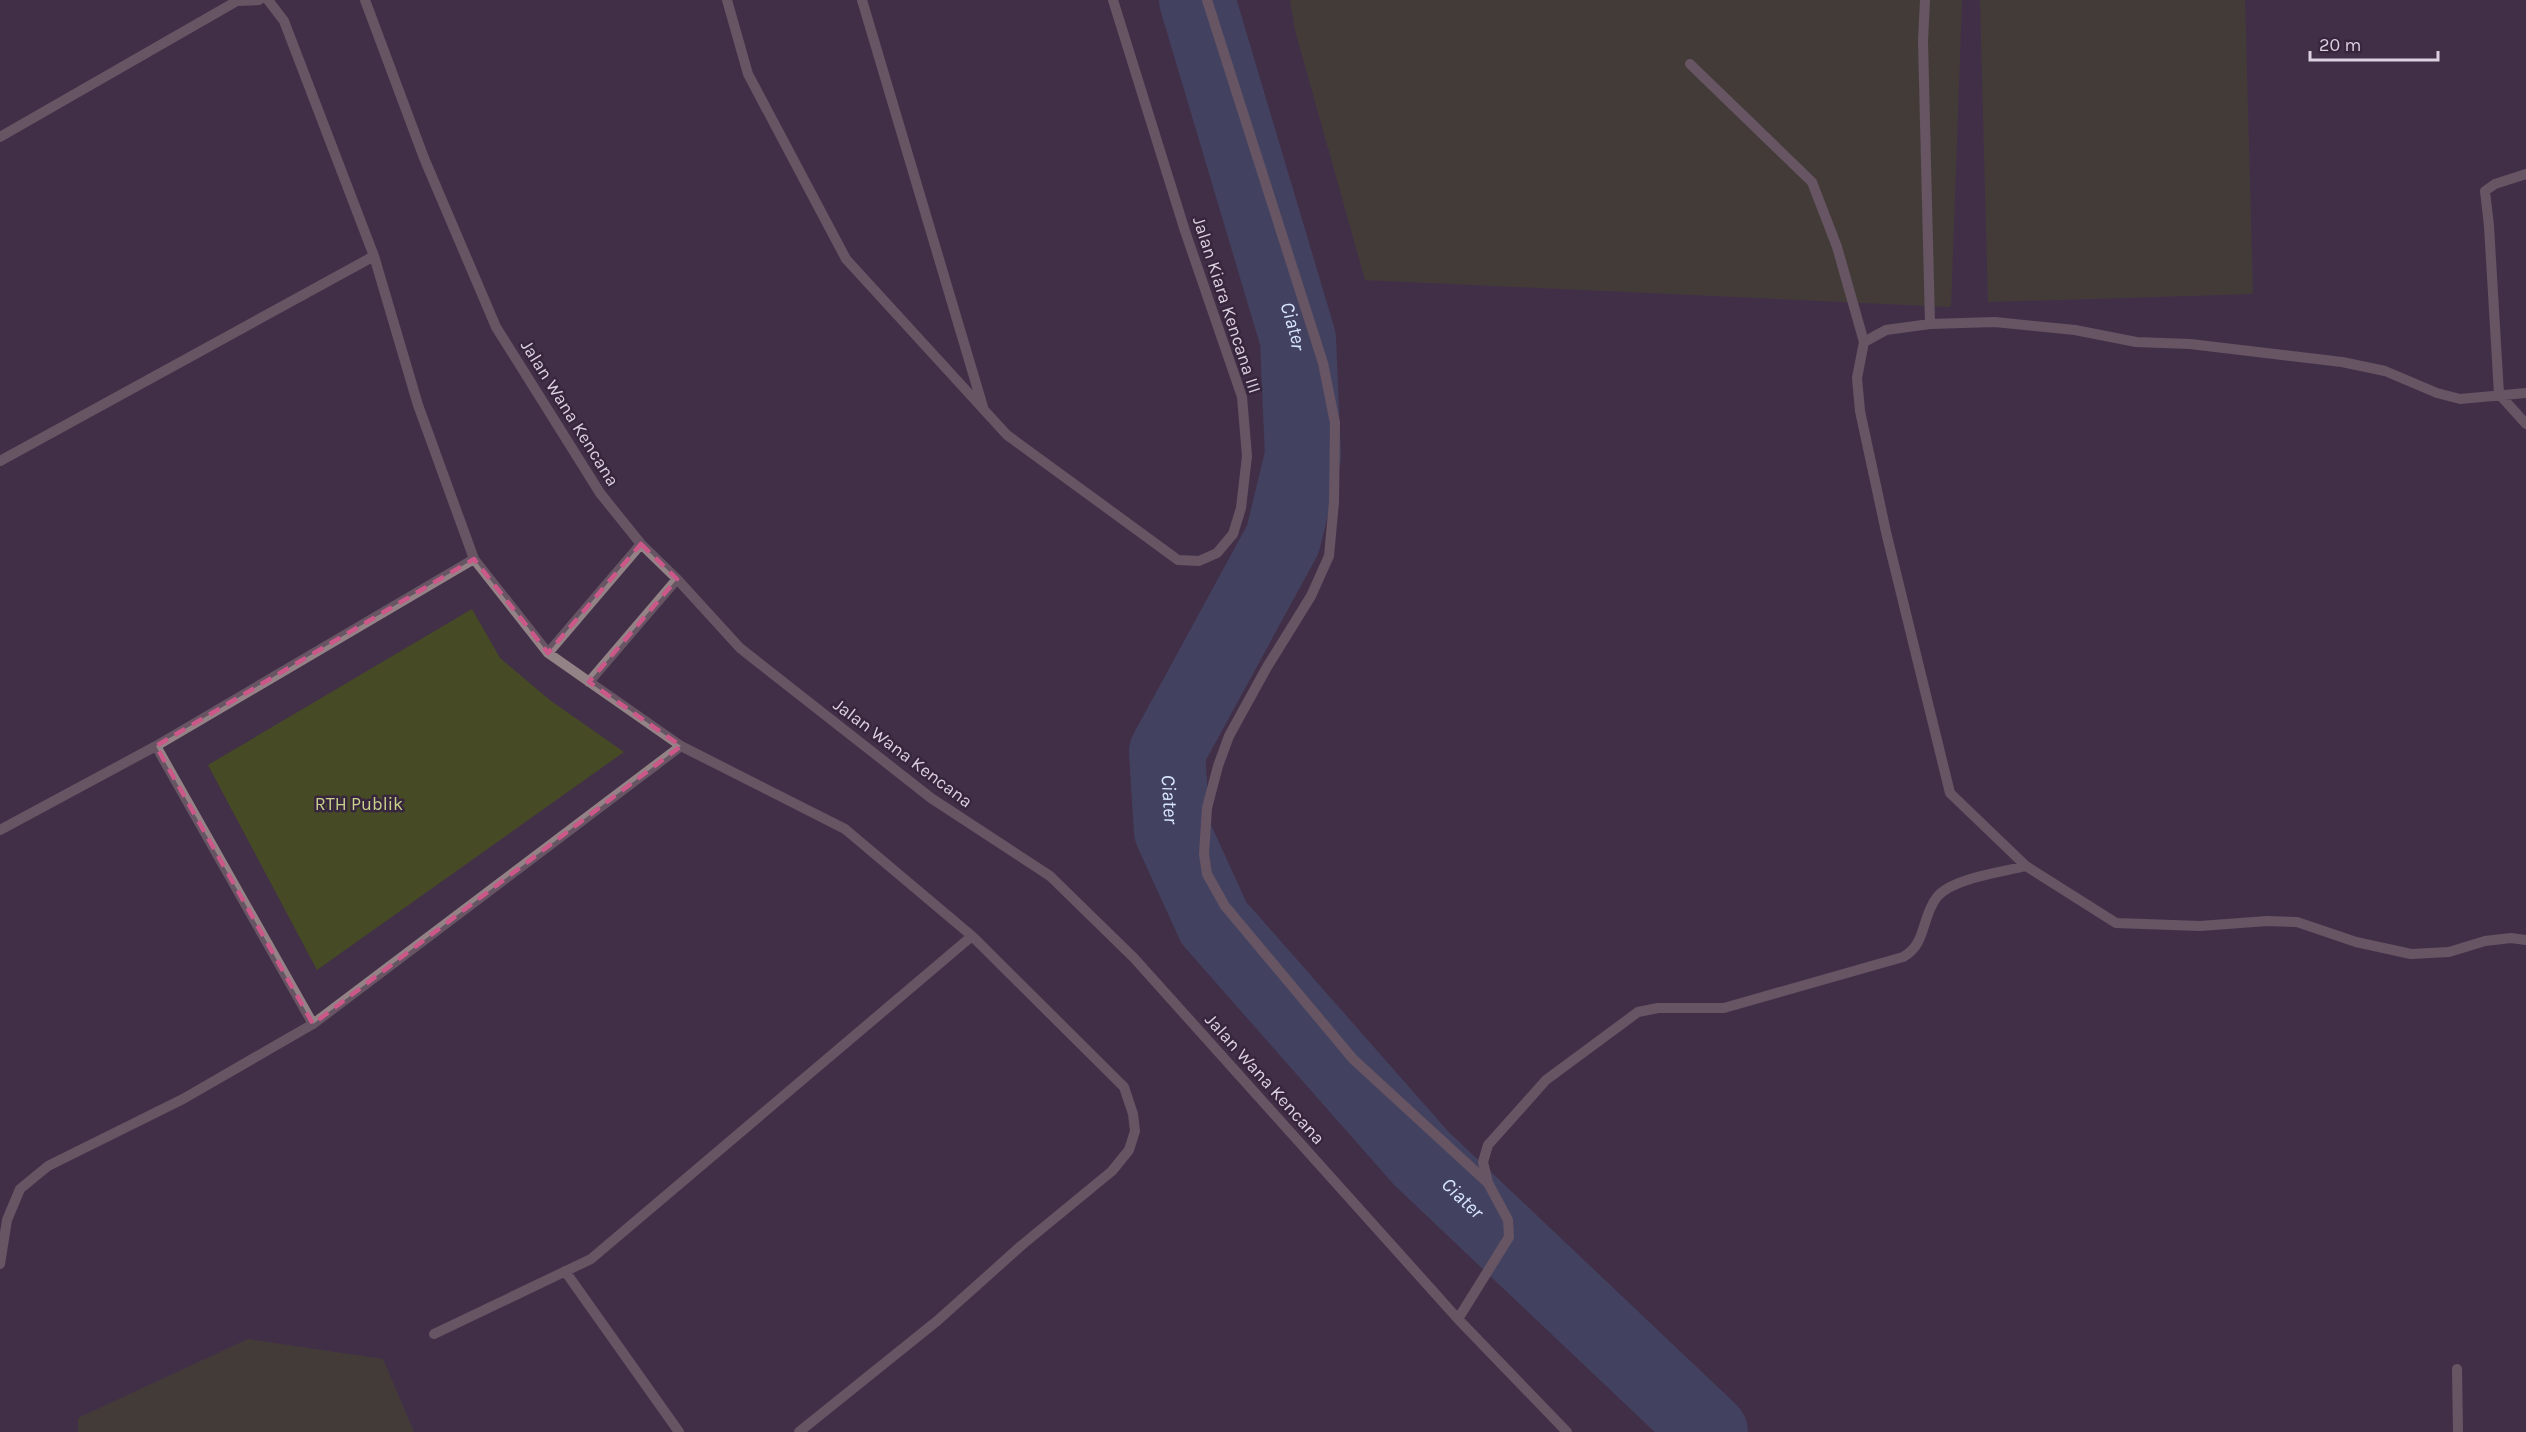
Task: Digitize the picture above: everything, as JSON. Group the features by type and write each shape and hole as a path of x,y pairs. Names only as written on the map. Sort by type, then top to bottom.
{"street":[{"path":"0,136 237,1 260,0"},
{"path":"268,0 284,21 375,256 418,405 474,559 548,653 681,746 845,829 972,936 1124,1087 1133,1114 1135,1131 1129,1150 1112,1171 1022,1245 937,1321 799,1432"},
{"name":"Jalan Wana Kencana","path":"365,0 424,158 496,327 600,493 641,544 677,579 740,648 932,798 1050,876 1134,958 1458,1319 1567,1432"},
{"name":"Jalan Kiara Kencana III","path":"726,0 748,74 846,259 1008,435 1178,560 1199,561 1217,553 1233,534 1240,508 1247,456 1242,397 1185,231 1113,0"},
{"path":"862,0 984,410"},
{"path":"1207,0 1323,363 1335,423 1334,502 1329,556 1311,596 1267,667 1229,736 1218,766 1208,808 1204,854 1208,874 1225,906 1353,1059 1488,1183"},
{"path":"1925,0 1923,41 1930,324"},
{"path":"1690,64 1812,182 1837,247 1864,342 1857,378 1860,411 1886,532 1950,794 2026,866 2116,923 2200,926 2267,921 2297,922 2356,942 2412,954 2449,952 2486,941 2511,938 2526,940"},
{"path":"2526,174 2495,184 2485,191 2499,394 2526,424"},
{"path":"0,461 375,256"},
{"path":"1864,342 1886,330 1930,324 1995,322 2075,330 2136,342 2190,344 2343,362 2385,371 2437,393 2460,399 2526,393"},
{"path":"548,653 641,544"},
{"path":"0,830 156,746 474,559"},
{"path":"589,682 677,579"},
{"path":"156,746 313,1024"},
{"path":"0,1264 7,1220 20,1189 48,1166 183,1099 313,1024 681,746"},
{"path":"1458,1319 1509,1238 1508,1220 1488,1183 1483,1162 1488,1145 1546,1080 1638,1012 1658,1008 1724,1008 1893,961 1912,952 1919,944 1924,924 1938,896 1962,883 2026,866"},
{"path":"434,1334 591,1259 972,936"},
{"path":"565,1271 679,1432"},
{"path":"2457,1369 2458,1432"}],"highlighted area":[{"path":"641,544 677,579 589,682 681,746 313,1024 156,746 474,559 548,653"}],"green space":[{"path":"1290,0 1962,0 1951,307 1365,280 1295,30"},
{"path":"1980,0 2245,0 2253,294 1988,302"},
{"name":"RTH Publik","path":"472,609 500,658 551,701 624,752 317,970 208,765"},
{"path":"248,1339 383,1359 414,1432 78,1432 78,1418"}],"waterway":[{"name":"Ciater","path":"1197,0 1298,339 1303,456 1283,539 1167,752 1172,831 1214,923 1421,1158 1710,1432"}]}
